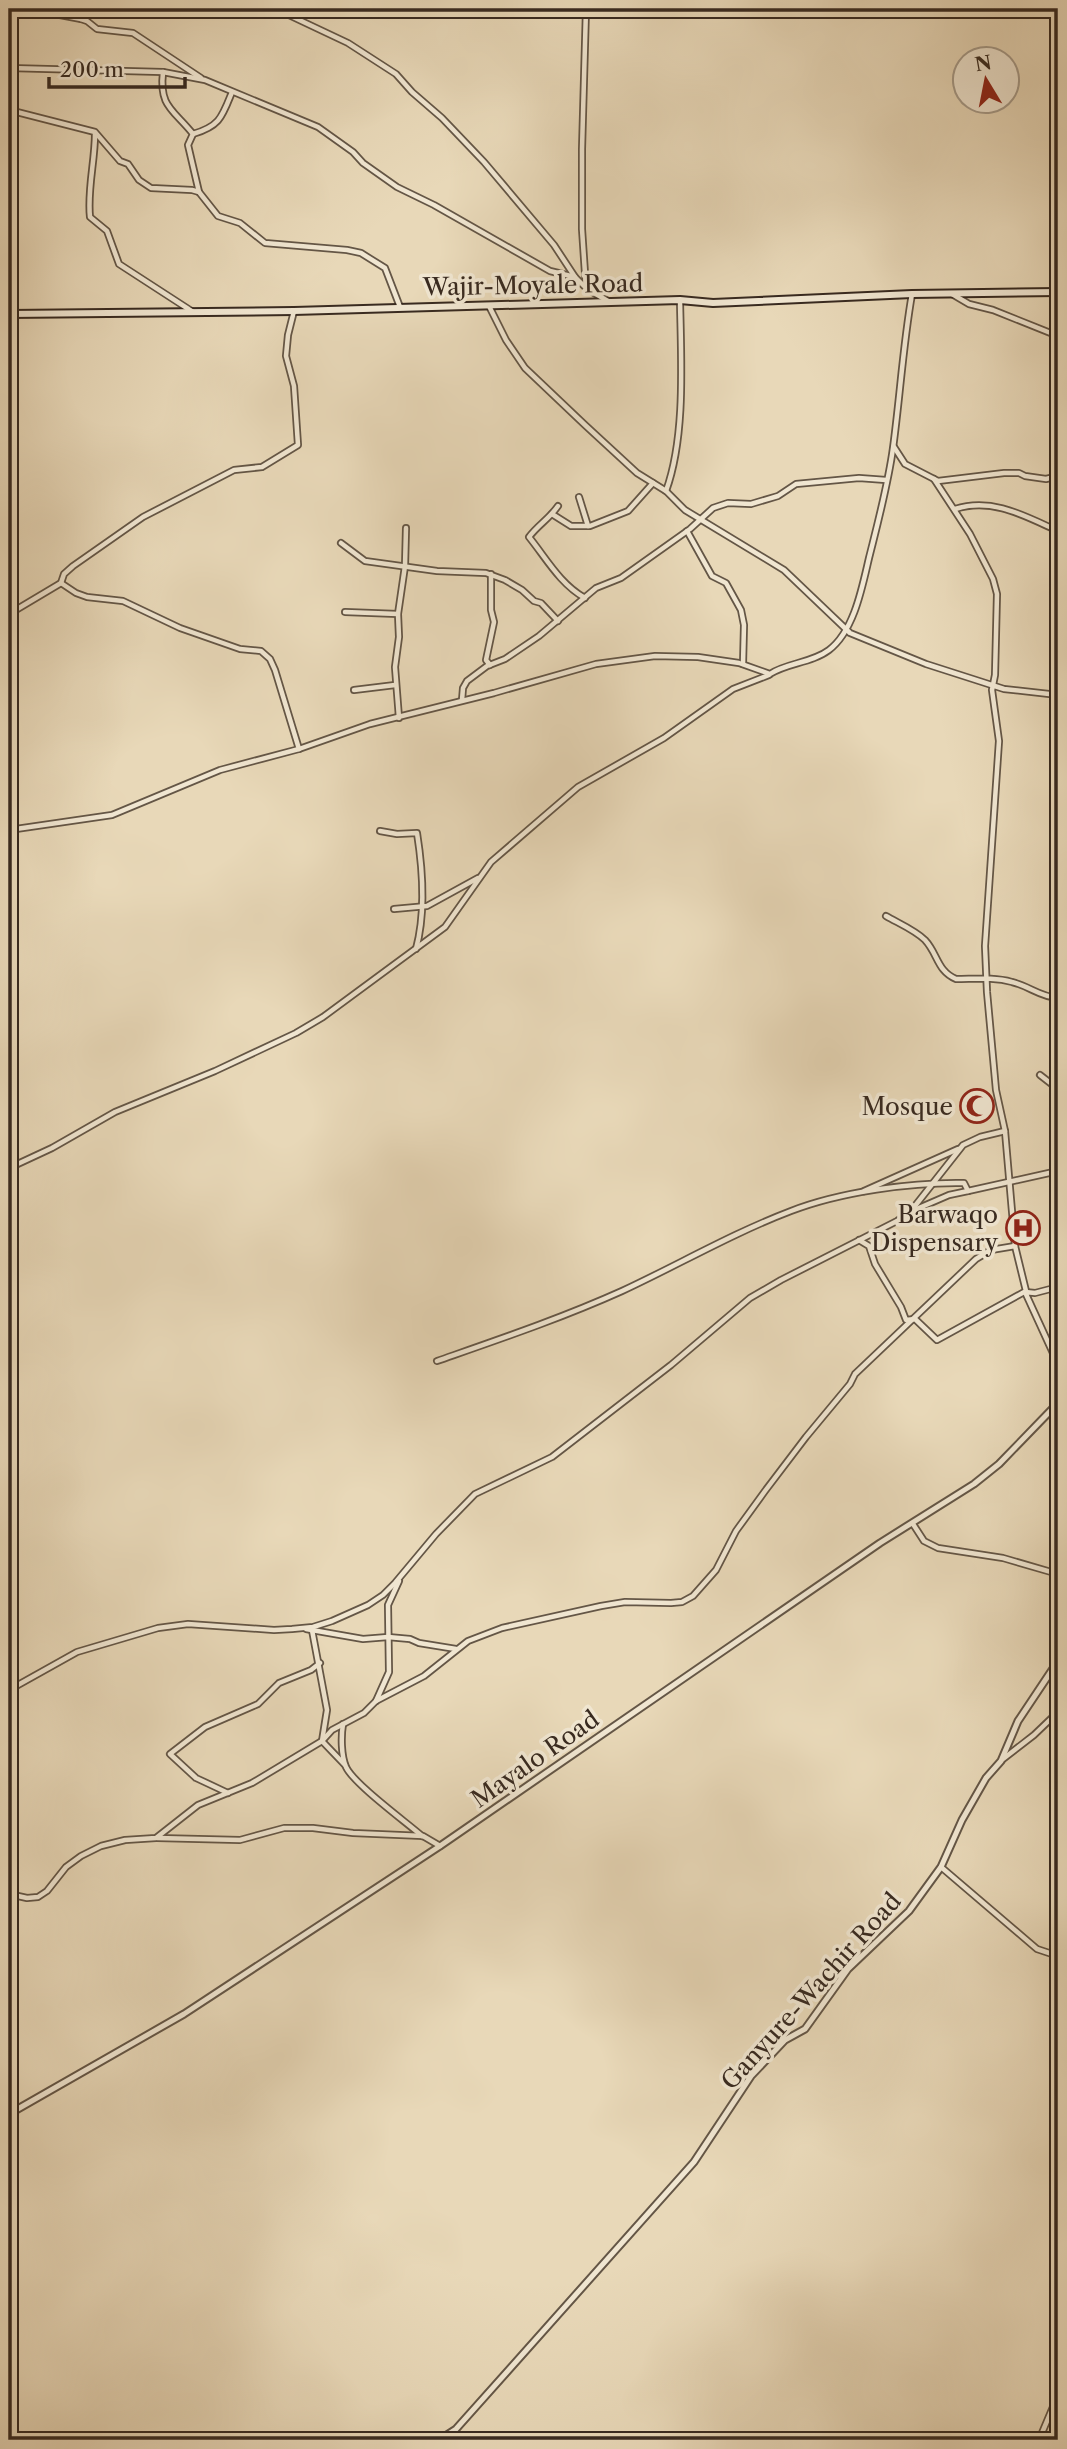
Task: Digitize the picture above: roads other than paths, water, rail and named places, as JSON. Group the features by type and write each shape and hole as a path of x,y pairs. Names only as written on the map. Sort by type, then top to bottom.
{"main road":[{"name":"Wajir-Moyale Road","path":"9,314 294,311 680,300 713,303 912,294 1058,292"}],"street":[{"path":"28,9 81,19 97,29 133,33 205,80 318,127 397,187 550,271 575,277"},
{"path":"81,19 88,10 98,9"},
{"path":"276,9 348,43 396,74 484,162 554,245 575,277 587,289 609,302"},
{"path":"586,9 582,229 587,289"},
{"path":"9,68 163,72 205,80"},
{"path":"163,72 161,90 165,101 193,134"},
{"path":"232,92 215,125 193,134 188,145 199,192 218,216 240,223 265,243 347,250 367,256 385,268 400,307"},
{"path":"9,110 95,132 120,161 134,170 139,180 151,188 199,192"},
{"path":"95,132 95,160 89,198 90,217 107,232 119,264 193,313"},
{"path":"952,293 969,304 993,310 1058,336"},
{"path":"9,1168 115,1112 215,1071 312,1024 445,927 479,878 501,853 578,787 684,725 733,689 828,651 846,630 864,577 893,447 912,294"},
{"path":"666,491 678,442 680,300"},
{"path":"489,306 506,340 525,368 637,473 666,491 685,510 784,570 846,630 926,664 1004,689 1058,695"},
{"path":"9,614 61,583 64,574 73,566 143,517 234,470 262,467 298,445 294,386 286,356 294,311"},
{"path":"893,447 905,464 934,479 955,509 993,579 997,594 993,692 999,741 985,946 992,1059 1005,1131 1015,1246 1025,1292 1058,1364"},
{"path":"934,479 942,481 1004,472 1019,472 1025,476 1046,479 1058,476"},
{"path":"462,700 467,681 490,665 505,659 558,621 596,588 621,578 687,531 713,508 742,502 751,504 778,496 792,485 859,478 886,480"},
{"path":"552,514 571,526 588,526 628,511 653,483"},
{"path":"579,497 588,526"},
{"path":"955,509 974,503 989,505 1010,510 1058,531"},
{"path":"558,506 529,537 561,579 585,598"},
{"path":"399,718 395,685 398,614 405,566 405,528"},
{"path":"687,531 712,576 726,583 741,610 744,625 743,664"},
{"path":"341,543 365,561 437,571 491,574 523,590 534,601 541,603 558,621"},
{"path":"490,665 486,660 494,622 491,610 491,574"},
{"path":"61,583 87,597 123,601 180,628 240,649 261,652 270,659 275,670 299,749"},
{"path":"345,612 398,614"},
{"path":"9,830 112,815 220,771 299,749 370,724 609,662 655,656 683,656 729,660 770,674"},
{"path":"354,690 395,685"},
{"path":"380,831 417,833 422,866 422,907 416,950"},
{"path":"394,909 427,906 479,878"},
{"path":"886,916 923,938 943,971 949,976 956,979 986,978 1009,981 1029,987 1038,995 1058,998"},
{"path":"1040,1075 1058,1089"},
{"path":"859,1194 980,1137 1005,1131"},
{"path":"911,1211 959,1149"},
{"path":"9,1690 76,1652 175,1625 201,1624 274,1630 303,1628 332,1621 368,1605 383,1595 475,1494 552,1457 671,1365 750,1298 897,1221 911,1211 949,1195 1058,1171"},
{"path":"437,1361 570,1313 792,1210 835,1196 935,1183 964,1183 968,1191"},
{"path":"859,1240 869,1246 906,1320 915,1319"},
{"path":"156,1838 198,1805 252,1783 322,1741 332,1730 364,1713 376,1701 424,1676 457,1649 489,1632 625,1602 671,1603 682,1602 693,1596 716,1570 736,1531 765,1491 850,1384 855,1374 976,1259 991,1250 1015,1246"},
{"path":"915,1319 937,1340 1025,1292 1035,1293 1058,1287"},
{"name":"Mayalo Road","path":"9,2114 184,2014 440,1846 868,1551 974,1483 999,1464 1058,1403"},
{"path":"913,1524 924,1541 938,1548 1003,1558 1058,1574"},
{"path":"376,1701 389,1672 388,1605 405,1569"},
{"path":"303,1628 362,1639 410,1639 457,1649"},
{"path":"312,1630 327,1710 322,1741"},
{"name":"Ganyure-Wachir Road","path":"439,2440 456,2428 694,2162 751,2076 785,2040 805,2029 848,1969 909,1911 941,1867 986,1778 1001,1760 1018,1721 1058,1661"},
{"path":"228,1793 196,1778 170,1754 205,1727 258,1704 279,1683 311,1671 320,1663"},
{"path":"1001,1760 1034,1735 1058,1712"},
{"path":"343,1724 341,1734 345,1766"},
{"path":"322,1741 354,1780 423,1836 440,1846"},
{"path":"9,1894 27,1898 38,1897 47,1891 74,1861 101,1846 125,1840 240,1840 284,1828 423,1836"},
{"path":"941,1867 1037,1949 1058,1956"},
{"path":"1039,2440 1058,2395"}],"place":[{"name":"Mosque","path":"977,1106"},
{"name":"Barwaqo Dispensary","path":"1023,1228"}]}
